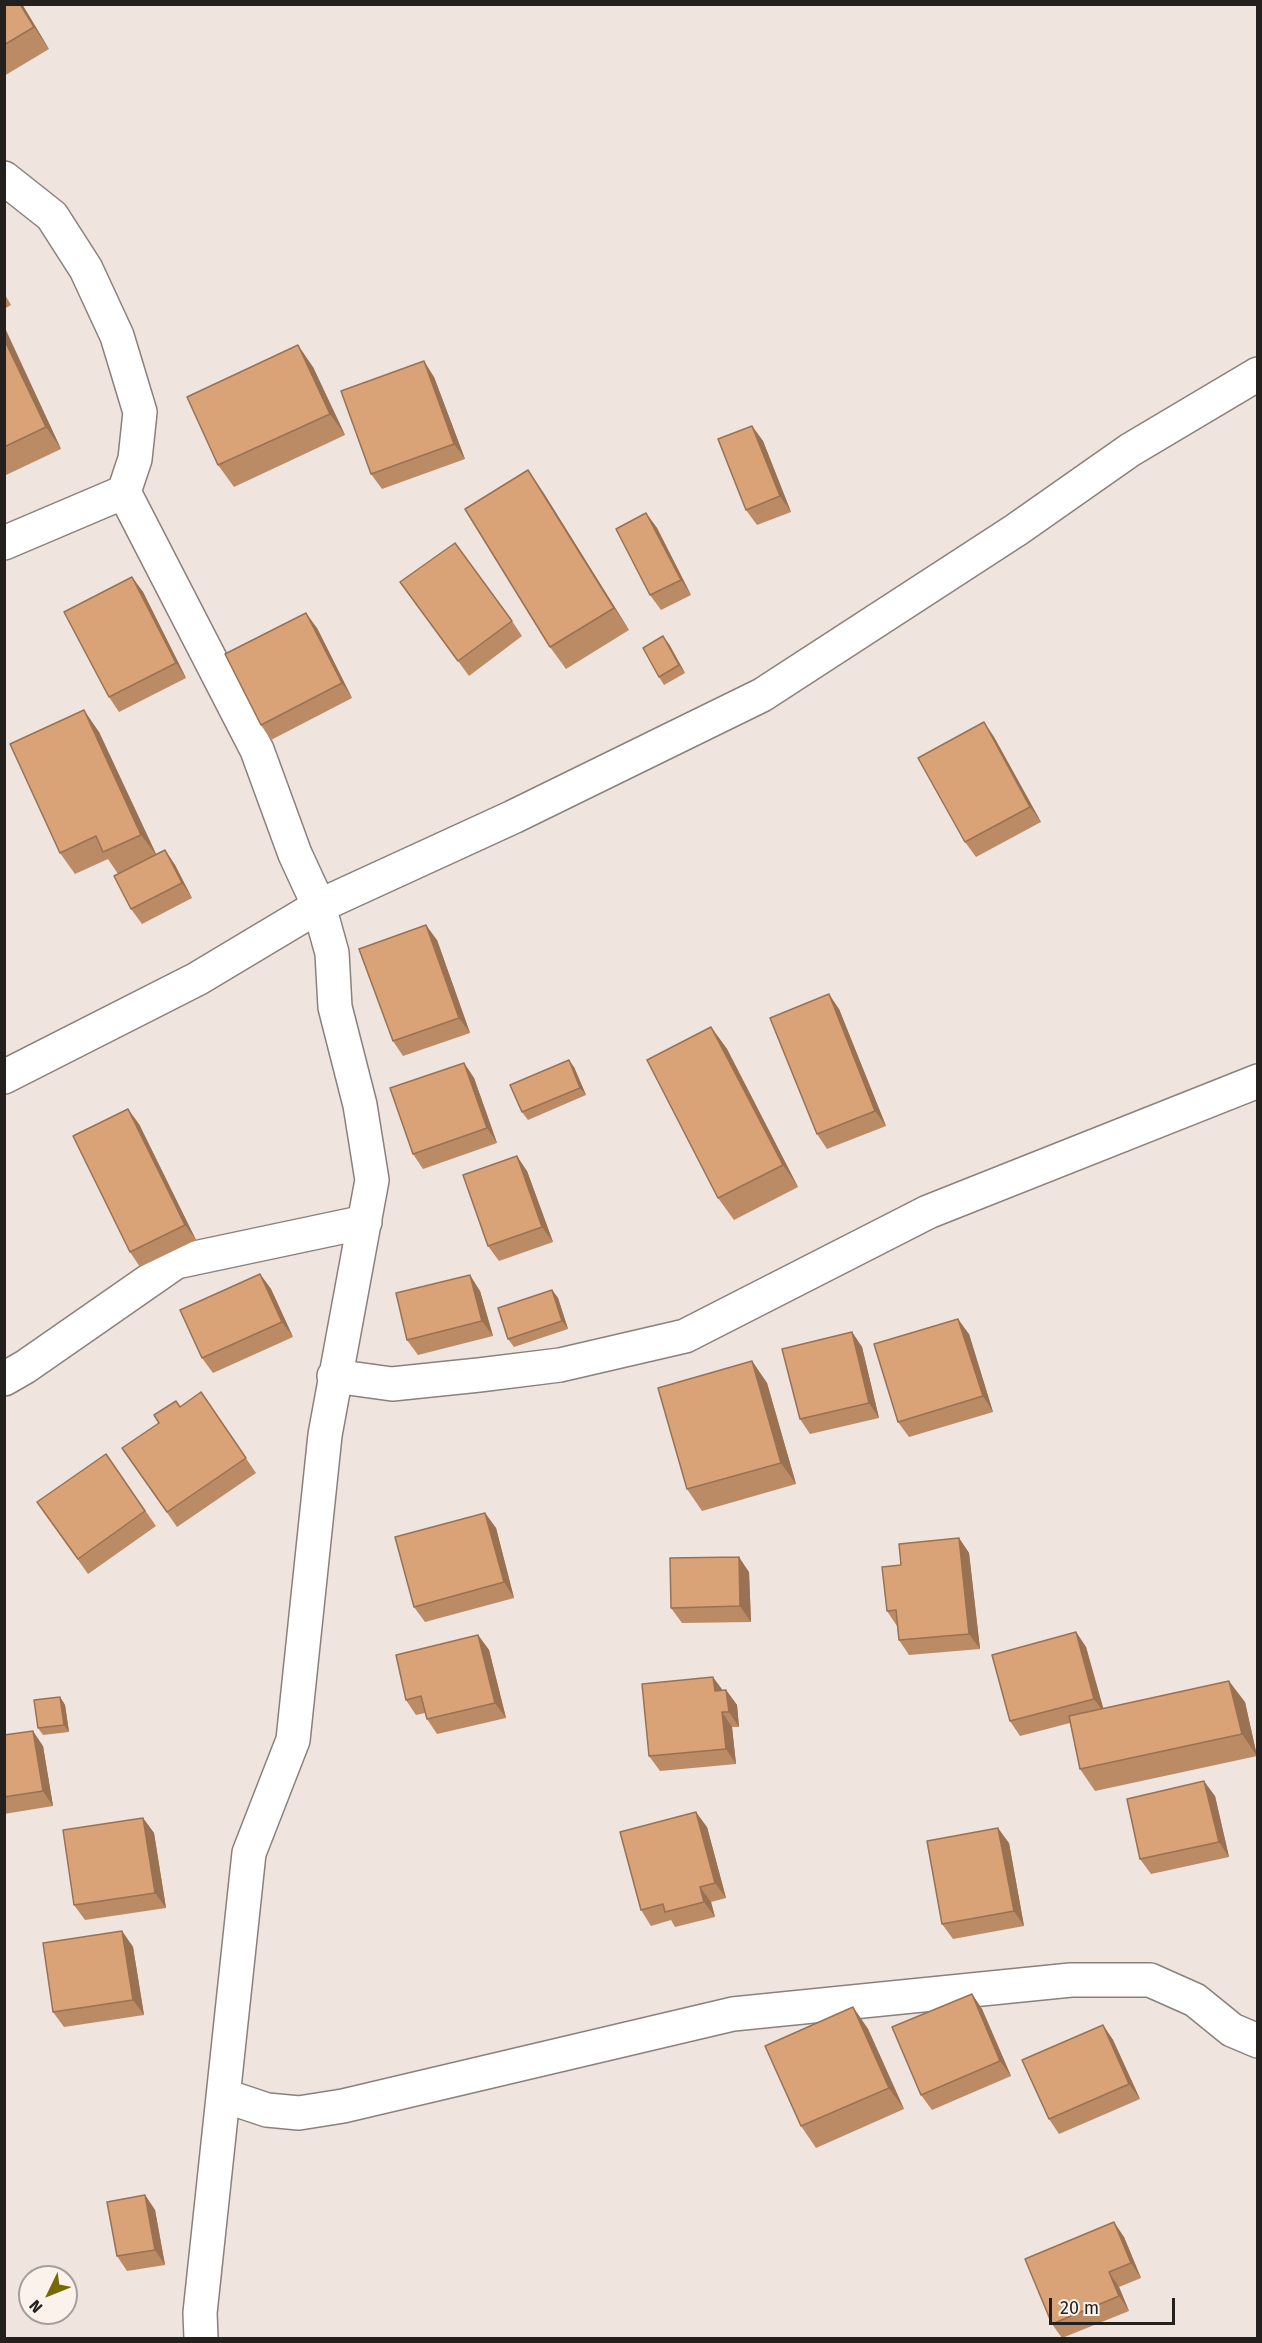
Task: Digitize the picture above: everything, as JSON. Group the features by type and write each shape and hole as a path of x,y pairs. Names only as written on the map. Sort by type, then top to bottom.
{"street":[{"path":"4,178 52,216 86,269 117,336 140,412 135,459 124,492 257,750 295,854 319,906 332,953 335,1007 360,1105 372,1180 334,1376 304,1609 293,1740 249,1853 225,2096 200,2313 201,2338"},
{"path":"4,1077 196,979 319,906 513,817 762,695 1016,530 1130,450 1257,374"},
{"path":"4,543 124,492"},
{"path":"334,1376 392,1384 479,1375 560,1365 686,1336 928,1212 1257,1082"},
{"path":"4,1379 25,1367 176,1262 365,1222"},
{"path":"225,2096 267,2110 310,2111 343,2106 733,2014 1071,1980 1150,1980 1195,2000 1232,2030 1257,2041"}],"building":[{"path":"4,4 20,4 34,27 4,45"},
{"path":"4,339 46,427 4,447"},
{"path":"298,345 330,414 218,465 187,397"},
{"path":"424,361 454,444 371,474 341,391"},
{"path":"752,426 780,496 746,510 718,439"},
{"path":"528,470 614,608 550,647 465,509"},
{"path":"646,513 681,580 650,595 616,529"},
{"path":"455,543 512,621 458,661 400,582"},
{"path":"132,577 176,663 109,697 64,612"},
{"path":"306,613 342,683 261,725 225,654"},
{"path":"663,636 679,665 659,677 643,648"},
{"path":"84,710 141,835 103,852 96,836 60,853 10,744"},
{"path":"984,722 1030,807 965,842 918,758"},
{"path":"165,850 182,883 131,909 114,876"},
{"path":"426,925 459,1018 393,1041 359,949"},
{"path":"829,994 875,1111 817,1134 770,1018"},
{"path":"711,1027 783,1165 718,1198 647,1060"},
{"path":"569,1060 580,1088 522,1112 510,1085"},
{"path":"464,1063 487,1128 413,1154 390,1088"},
{"path":"128,1109 185,1225 130,1252 73,1136"},
{"path":"517,1156 542,1227 488,1246 463,1175"},
{"path":"260,1274 282,1322 202,1358 180,1310"},
{"path":"470,1275 482,1321 407,1340 396,1293"},
{"path":"552,1290 562,1321 508,1339 498,1308"},
{"path":"958,1319 983,1396 898,1422 874,1344"},
{"path":"852,1332 869,1403 800,1419 782,1349"},
{"path":"752,1361 781,1463 687,1489 658,1388"},
{"path":"201,1392 246,1458 167,1512 122,1448 159,1423 154,1415 176,1401 180,1407"},
{"path":"106,1454 145,1511 78,1559 37,1502"},
{"path":"485,1513 504,1582 414,1607 395,1537"},
{"path":"959,1538 969,1634 899,1640 896,1610 887,1611 882,1567 901,1565 899,1544"},
{"path":"739,1557 740,1606 671,1608 670,1558"},
{"path":"1076,1632 1094,1699 1010,1721 992,1655"},
{"path":"478,1635 495,1703 427,1719 421,1696 406,1700 396,1655"},
{"path":"713,1677 715,1691 726,1690 729,1712 722,1712 726,1749 649,1756 642,1684"},
{"path":"1229,1681 1242,1734 1080,1769 1069,1716"},
{"path":"60,1697 64,1725 38,1728 34,1700"},
{"path":"33,1731 43,1791 4,1797 4,1735"},
{"path":"1204,1781 1219,1842 1140,1859 1127,1799"},
{"path":"696,1812 715,1883 700,1887 704,1902 665,1912 663,1904 641,1910 620,1832"},
{"path":"143,1818 155,1893 74,1905 63,1830"},
{"path":"998,1828 1014,1911 942,1924 927,1841"},
{"path":"122,1931 133,2000 53,2012 43,1943"},
{"path":"972,1994 1000,2061 921,2095 892,2027"},
{"path":"853,2007 889,2088 801,2126 765,2046"},
{"path":"1103,2025 1129,2084 1049,2119 1022,2060"},
{"path":"145,2195 155,2250 117,2256 107,2202"},
{"path":"1114,2222 1131,2263 1109,2272 1119,2296 1052,2324 1025,2259"}]}
